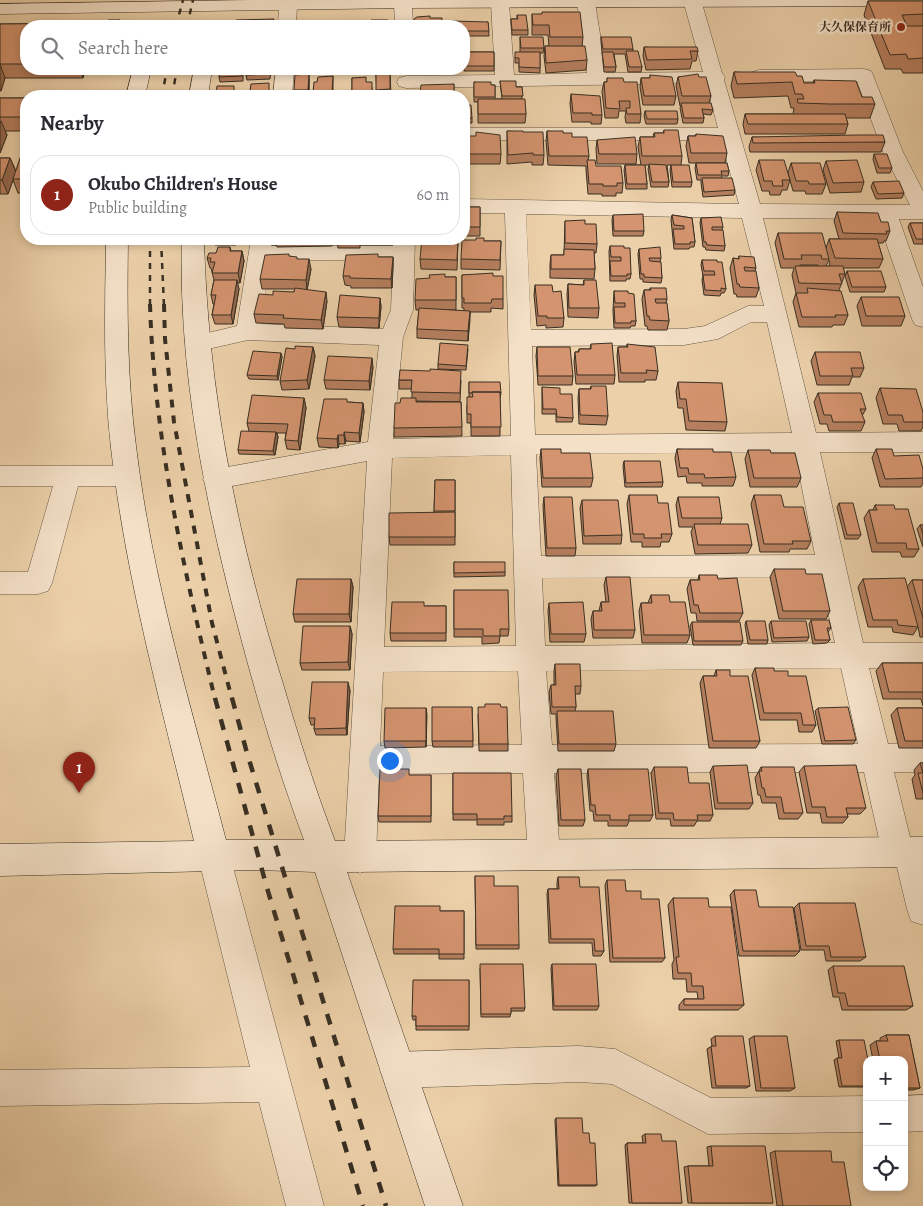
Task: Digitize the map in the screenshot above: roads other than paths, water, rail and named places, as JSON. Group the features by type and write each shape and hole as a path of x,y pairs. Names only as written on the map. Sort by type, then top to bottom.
{"street":[{"path":"692,1 729,77 730,134 777,314 831,566 876,758 910,852 923,909"},
{"path":"0,9 148,5 212,8 324,2 403,4 436,2 923,1"},
{"path":"583,2 597,79"},
{"path":"500,3 505,80"},
{"path":"403,4 404,20"},
{"path":"148,5 152,20"},
{"path":"287,20 288,5"},
{"path":"137,90 141,75"},
{"path":"200,90 202,75"},
{"path":"283,90 285,75"},
{"path":"406,82 864,75 893,152 923,211 751,211 470,206"},
{"path":"470,134 730,134"},
{"path":"515,208 531,658 544,855"},
{"path":"886,212 923,319"},
{"path":"117,245 118,380 127,476 148,586 214,856 305,1206"},
{"path":"193,245 193,280 206,418 216,479 239,580 275,709 304,801 325,855 444,1206"},
{"path":"248,332 261,246 404,246 402,310 391,337 380,448 360,857"},
{"path":"519,338 684,337 710,333 748,314 777,314"},
{"path":"199,342 248,332 391,337"},
{"path":"216,479 380,448 923,442"},
{"path":"0,476 127,476"},
{"path":"0,583 38,583 68,477"},
{"path":"527,567 831,566"},
{"path":"369,660 923,655"},
{"path":"364,760 923,758"},
{"path":"0,860 325,855 360,857 910,852"},
{"path":"398,1070 579,1064 615,1068 708,1116 863,1114"},
{"path":"0,1088 272,1084"},
{"path":"908,1114 923,1113"}],"railway":[{"path":"178,20 183,0"},
{"path":"188,20 193,0"},
{"path":"163,90 166,75"},
{"path":"173,90 176,75"},
{"path":"150,245 150,304"},
{"path":"161,245 164,306"},
{"path":"150,304 157,404 172,503 192,602 215,699"},
{"path":"164,304 165,339 174,422 212,623 232,699"},
{"path":"215,698 267,888 363,1206"},
{"path":"232,698 247,753 386,1206"}],"place":[{"name":"大久保保育所","path":"901,27"},
{"name":"Okubo Children's House","path":"79,793"}]}
